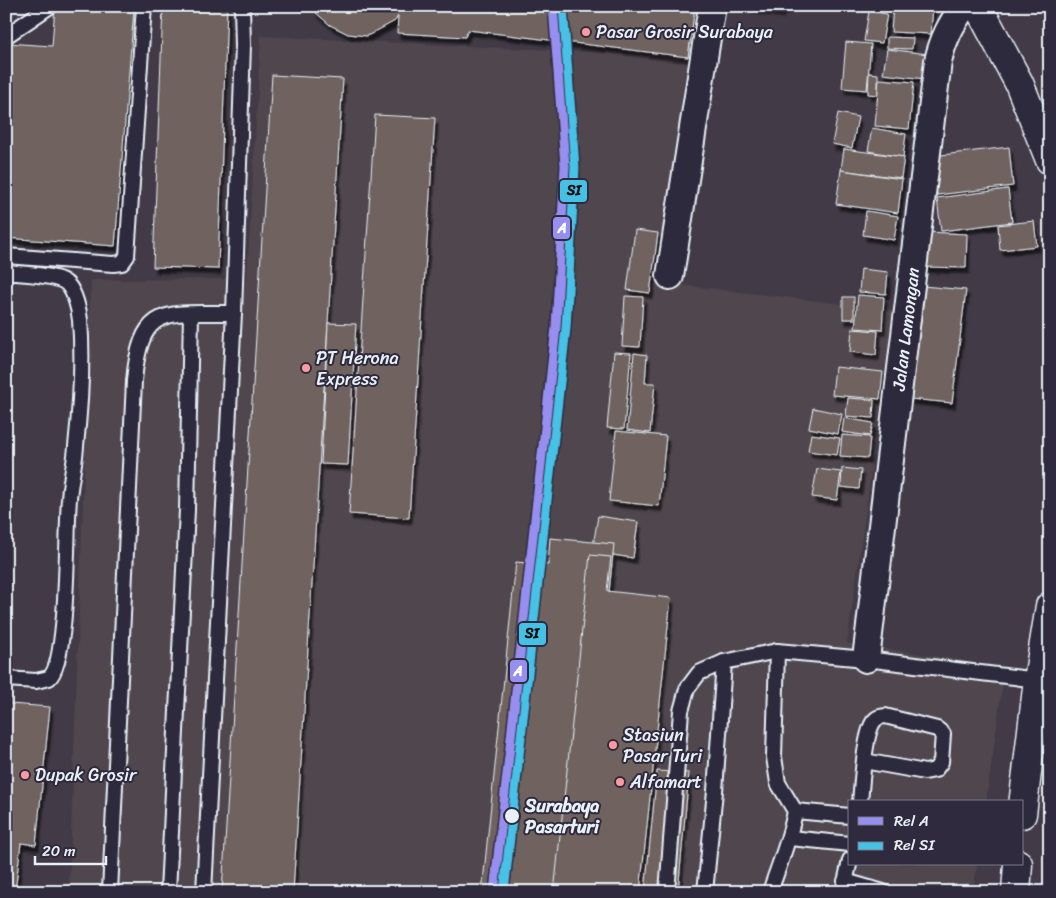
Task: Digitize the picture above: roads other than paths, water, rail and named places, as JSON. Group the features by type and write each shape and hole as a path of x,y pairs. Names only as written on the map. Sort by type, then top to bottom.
{"street":[{"path":"670,276 712,6"},
{"name":"Jalan Lamongan","path":"866,659 938,61 946,34 964,6"},
{"path":"979,6 1020,84 1041,115 1050,160"},
{"path":"1024,800 1038,680 1049,612"}],"lane":[{"path":"6,36 50,6"},
{"path":"6,256 113,264 122,263 127,256 144,6"},
{"path":"204,892 234,313 243,46 242,6"},
{"path":"6,272 57,278 68,283 74,294 80,319 81,343 76,446 69,498 64,620 55,670 49,678 36,681 6,678"},
{"path":"110,892 136,362 141,341 151,324 160,317 234,313"},
{"path":"168,892 187,510 190,314"},
{"path":"770,892 781,857 790,838 795,811 778,783 774,757 777,651"},
{"path":"667,892 681,711 687,689 698,673 724,662 777,651 866,659 1038,680"},
{"path":"705,892 715,792 724,662"},
{"path":"860,800 864,761 871,726 876,718 885,716 937,729 943,734 941,762 935,770 925,772 864,761"},
{"path":"795,811 848,816"},
{"path":"790,838 848,844"},
{"path":"849,866 844,886 883,892"}],"rail line":[{"name":"A","path":"494,892 556,327 565,166 553,6"},
{"name":"SI","path":"504,892 566,328 575,167 563,6"}],"place":[{"name":"Pasar Grosir Surabaya","path":"586,32"},
{"name":"PT Herona Express","path":"306,368"},
{"name":"Stasiun Pasar Turi","path":"613,745"},
{"name":"Dupak Grosir","path":"25,775"},
{"name":"Alfamart","path":"620,782"},
{"name":"Surabaya Pasarturi","path":"512,816"}]}
